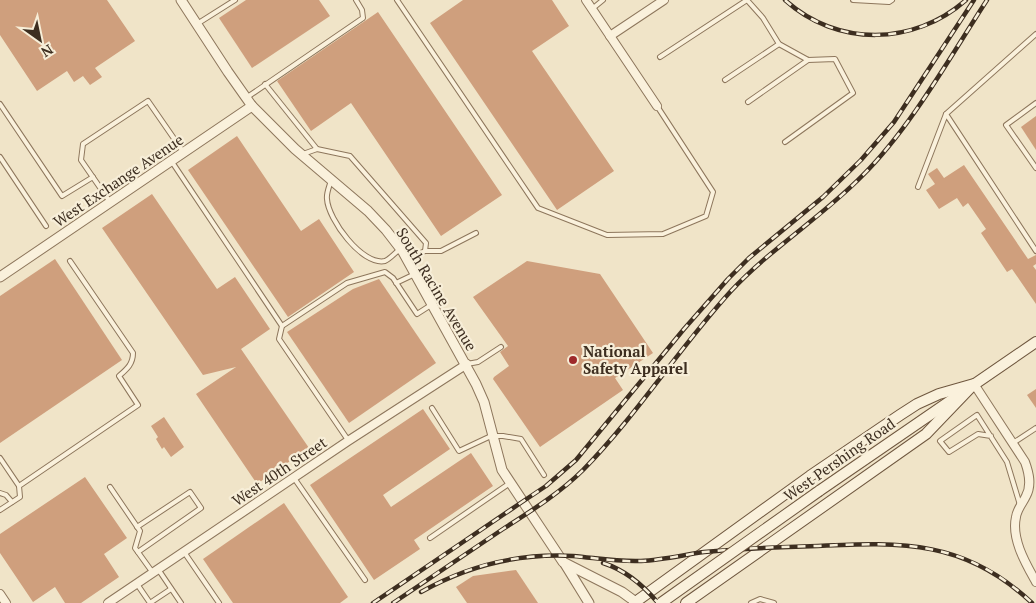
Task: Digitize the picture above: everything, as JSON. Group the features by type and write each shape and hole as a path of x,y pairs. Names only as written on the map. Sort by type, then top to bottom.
{"main road":[{"name":"West Pershing Road","path":"661,603 819,491 1036,342"},
{"path":"636,603 810,476 900,415 917,404 939,394 974,384"},
{"path":"686,603 926,434 974,384"}],"street":[{"name":"South Racine Avenue","path":"181,0 252,106 275,131 368,211 407,259 466,364 484,402 491,436 502,470 563,562 622,592 636,603"},
{"path":"586,0 656,106"},
{"path":"610,36 664,0"},
{"name":"West Exchange Avenue","path":"0,277 252,106"},
{"name":"West 40th Street","path":"108,603 466,364"},
{"path":"974,384 1026,462 1033,485 1020,505 1014,526 1027,566 1036,582"},
{"path":"563,562 589,603"},
{"path":"0,594 6,603"}],"lane":[{"path":"197,24 235,0"},
{"path":"246,98 363,18 362,10 356,0"},
{"path":"397,0 538,208 563,219 607,235 663,234 706,216 713,192 656,106"},
{"path":"592,9 603,0"},
{"path":"660,57 747,0 763,18 779,44 808,60 835,59 854,93 785,142"},
{"path":"853,0 890,2 892,0"},
{"path":"918,187 946,114 1036,34"},
{"path":"725,80 779,44"},
{"path":"748,102 808,60"},
{"path":"265,84 317,149"},
{"path":"110,203 81,160 83,144 148,101 184,153"},
{"path":"0,104 62,196 93,176"},
{"path":"1036,104 1006,125 1036,168"},
{"path":"946,114 1036,251"},
{"path":"301,154 317,149 350,156 426,243 425,251"},
{"path":"0,157 46,226"},
{"path":"171,161 282,326"},
{"path":"331,180 326,198 334,220 354,247 372,259 382,261 387,260 400,249"},
{"path":"407,259 425,251 441,252 476,233"},
{"path":"19,486 138,405 119,376 130,367 133,360 133,352 70,260"},
{"path":"348,441 279,339 282,326 348,283 385,272 396,283 417,314 433,304"},
{"path":"396,283 415,274"},
{"path":"466,364 478,362 501,347"},
{"path":"432,408 459,450 491,436 521,439 544,475"},
{"path":"991,436 978,434 949,452 940,441 977,415 991,436 1007,462 1020,505"},
{"path":"1013,443 1036,428"},
{"path":"0,458 19,486 20,497 0,510"},
{"path":"294,478 365,580"},
{"path":"430,538 510,483"},
{"path":"110,487 140,531 135,548 181,603"},
{"path":"137,527 190,492 201,508 138,552"},
{"path":"0,493 6,495 12,502"},
{"path":"184,552 220,603"},
{"path":"137,584 150,603 171,589"},
{"path":"751,603 760,599 774,603"}],"building":[{"path":"0,0 107,0 135,41 95,68 102,77 90,85 83,76 74,82 67,71 37,91 0,35"},
{"path":"246,0 319,0 330,16 252,68 219,18"},
{"path":"463,0 552,0 569,26 532,51 614,171 557,210 430,23"},
{"path":"378,12 502,195 441,236 351,103 311,131 277,81"},
{"path":"1036,116 1036,150 1021,127"},
{"path":"237,136 301,231 319,219 354,272 288,317 188,170"},
{"path":"964,165 1028,259 1036,255 1036,264 1033,266 1036,270 1036,304 1012,269 1007,272 981,233 986,229 968,203 963,207 957,198 939,209 926,190 935,184 928,174 937,168 944,178"},
{"path":"152,194 217,289 235,277 270,329 241,349 309,448 257,484 196,394 236,367 203,375 102,228"},
{"path":"55,259 122,360 0,443 0,296"},
{"name":"National Safety Apparel","path":"527,261 600,274 653,353 615,378 623,390 540,447 493,379 509,366 500,352 508,346 473,297"},
{"path":"379,279 436,363 349,423 287,332 353,289"},
{"path":"1036,389 1036,408 1027,395"},
{"path":"423,409 450,449 383,495 391,507 471,453 493,486 414,540 420,549 374,580 310,485"},
{"path":"164,417 184,447 171,457 164,447 162,449 156,439 158,437 151,426"},
{"path":"85,477 127,538 104,554 119,577 81,603 65,603 55,587 33,602 0,553 0,534"},
{"path":"284,503 348,597 340,603 233,603 203,559"},
{"path":"516,570 538,603 467,603 456,587 473,576"}],"railway":[{"path":"785,0 806,15 828,26 851,33 876,35 900,33 923,26 945,15 966,0"},
{"path":"373,603 546,486 576,460 684,329 728,279 749,258 823,197 861,160 894,122 974,0"},
{"path":"393,603 545,501 583,470 622,427 694,335 746,275 831,205 881,156 914,114 987,0"},
{"path":"421,592 476,568 513,559 573,556 641,561 704,552 775,547 878,544 932,549 957,556 982,567 1007,582 1032,603"},
{"path":"603,563 634,579 658,603"}],"place":[{"name":"National Safety Apparel","path":"573,360"}]}
